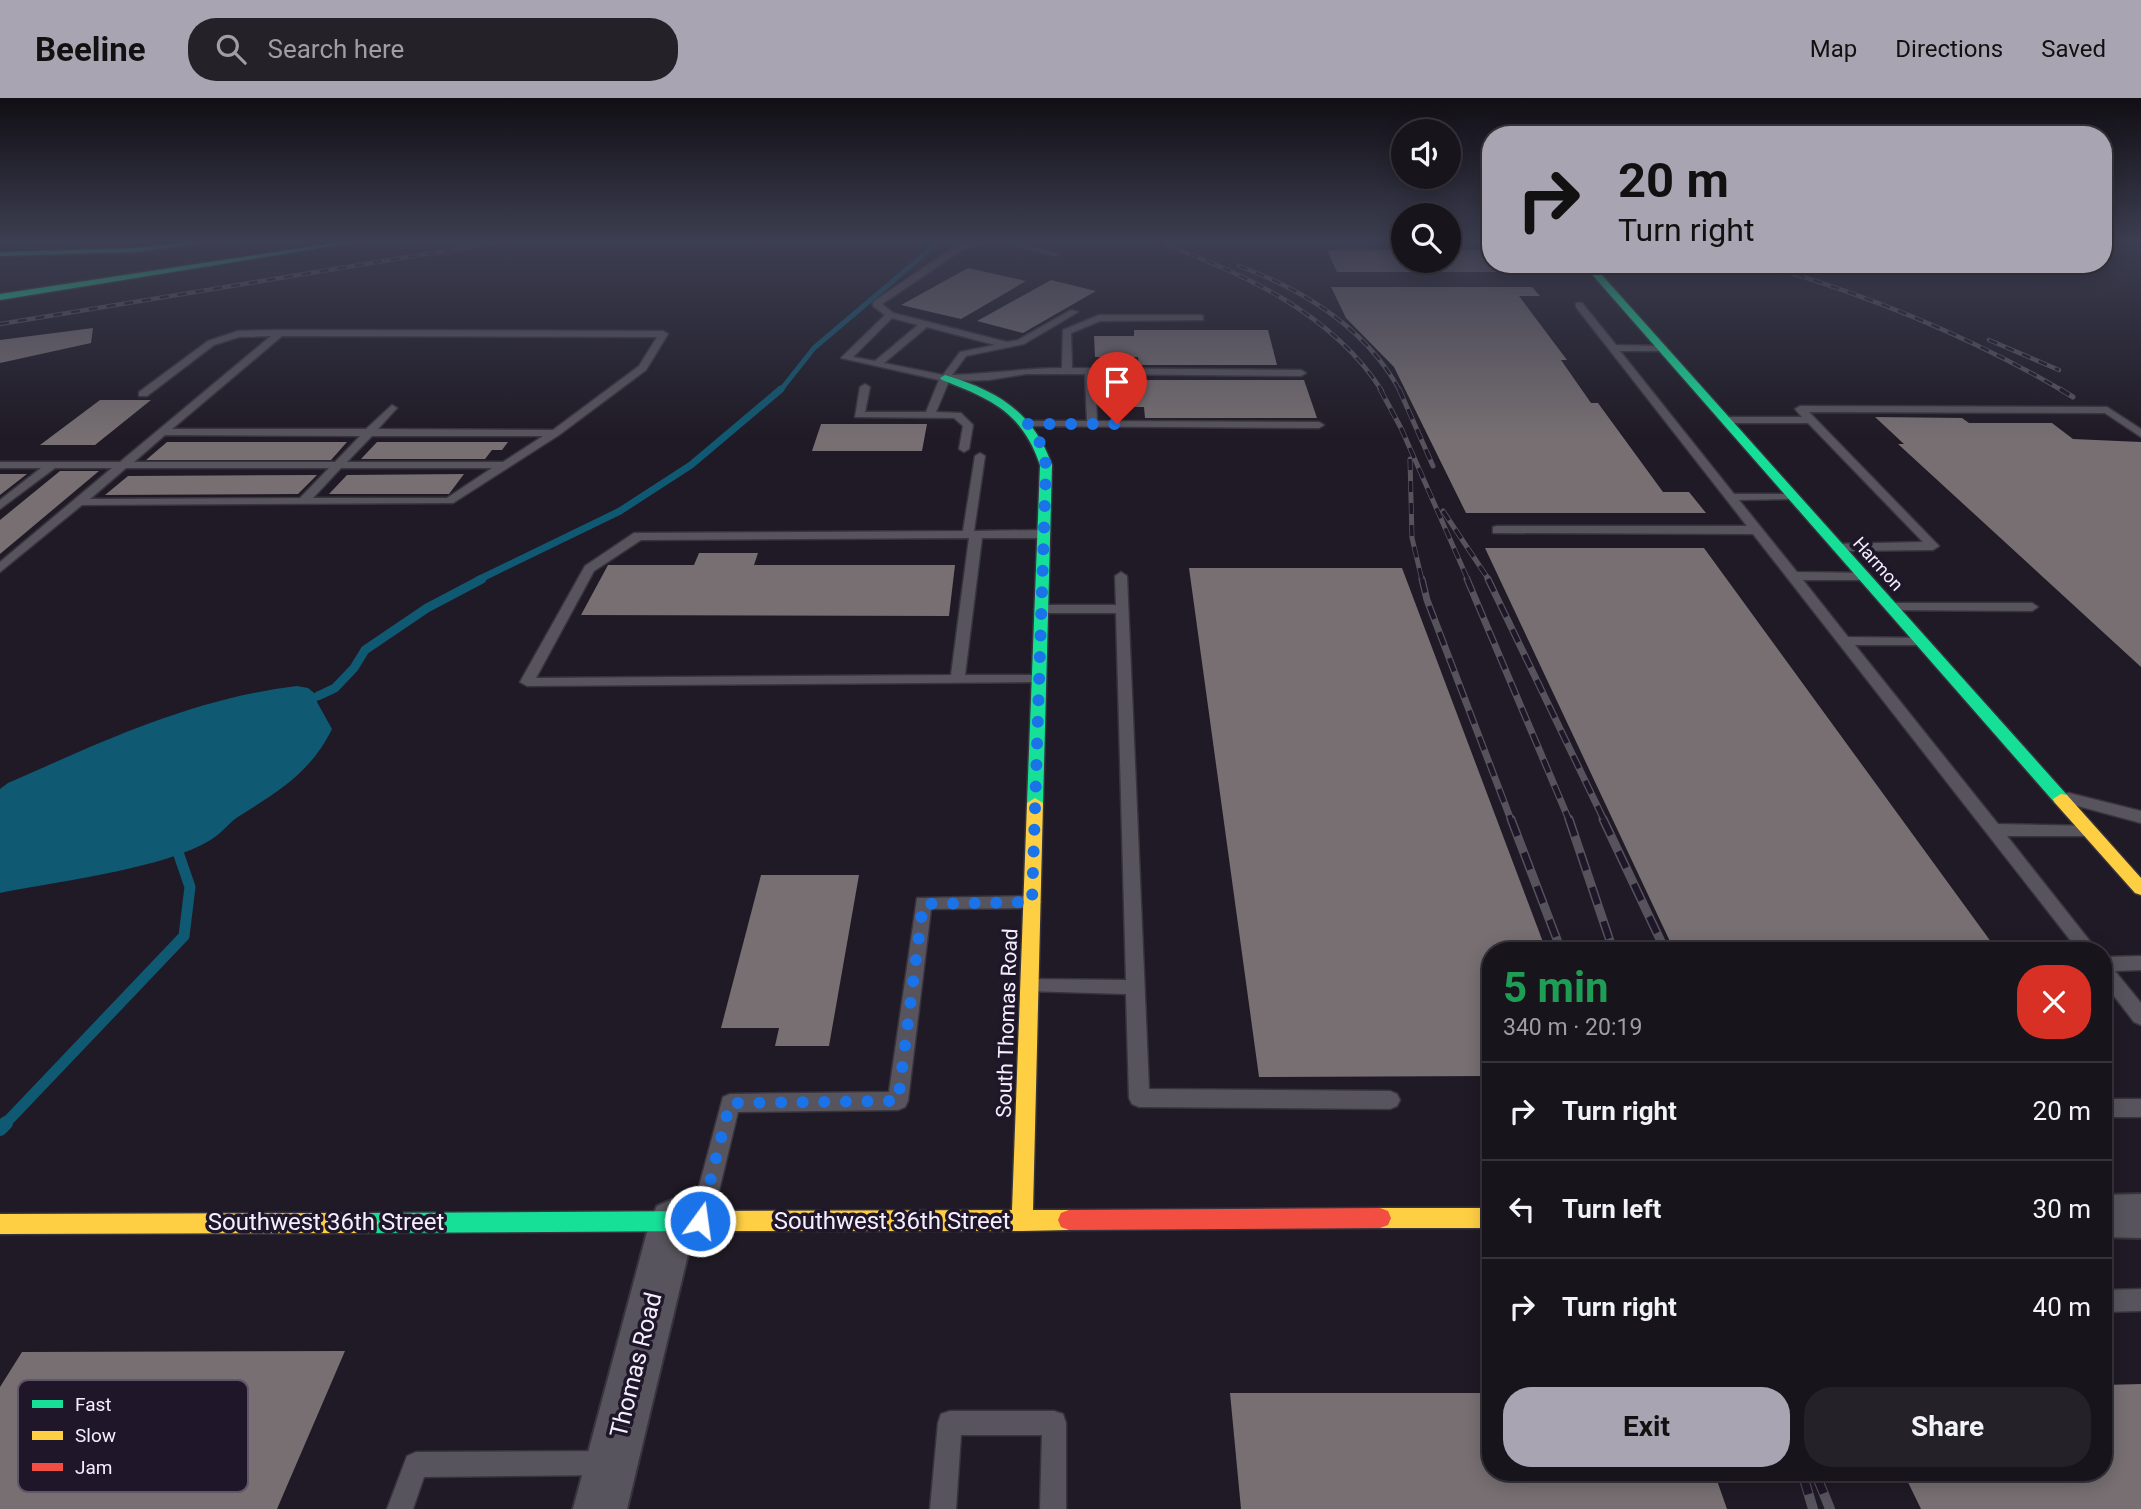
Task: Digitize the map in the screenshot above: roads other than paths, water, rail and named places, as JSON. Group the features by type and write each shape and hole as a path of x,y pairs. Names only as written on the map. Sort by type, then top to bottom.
{"main road":[{"name":"Harmon","path":"1625,307 2141,889"},
{"name":"South Thomas Road","path":"945,378 986,394 1028,424 1042,446 1046,466 1022,1221"},
{"name":"Southwest 36th Street","path":"0,1224 1482,1218"}],"street":[{"path":"2112,1216 2141,1216"},
{"name":"Thomas Road","path":"600,1509 687,1221"}],"lane":[{"path":"880,307 890,315 1007,345"},
{"path":"1580,307 2082,942"},
{"path":"930,415 945,378 963,354 1021,342 1074,312"},
{"path":"890,315 846,358 945,378 989,377 1026,371 1301,373"},
{"path":"1067,371 1066,332 1099,318 1200,318"},
{"path":"877,364 925,324"},
{"path":"0,568 280,333"},
{"path":"79,502 449,501 555,433 643,368 663,334 238,334 211,343 143,394"},
{"path":"1612,348 1661,348"},
{"path":"1090,372 1092,424"},
{"path":"865,387 859,415 957,415 968,425 964,449"},
{"path":"303,502 392,408"},
{"path":"1838,547 1933,547 1800,409 2107,410 2141,434"},
{"path":"1725,420 1811,420"},
{"path":"1028,424 1319,425"},
{"path":"162,432 555,433"},
{"path":"958,679 980,456"},
{"path":"0,465 506,465"},
{"path":"3,501 52,465"},
{"path":"1730,497 1793,496"},
{"path":"1497,530 1756,530"},
{"path":"1039,678 527,682 589,569 638,536 1044,534"},
{"path":"1121,576 1139,1098 1390,1100"},
{"path":"1793,576 1864,576"},
{"path":"1891,607 2032,607"},
{"path":"1041,609 1122,609"},
{"path":"1844,641 1921,641"},
{"path":"2058,795 2141,817"},
{"path":"1993,831 2089,830"},
{"path":"687,1221 730,1103 898,1101 923,904 1032,902"},
{"path":"2112,964 2141,963"},
{"path":"2112,980 2141,1017"},
{"path":"1029,986 1135,987"},
{"path":"2112,1108 2141,1108"},
{"path":"2112,1301 2141,1300"},
{"path":"943,1509 950,1423 1054,1423 1053,1509"},
{"path":"400,1509 416,1465 612,1463"}],"water":[{"path":"297,686 308,688 318,696 317,702 332,729 304,769 269,797 237,817 212,839 192,849 140,866 0,893 0,789 8,783 114,737 184,711 258,692"}],"waterway":[{"path":"780,391 814,348 862,307"},
{"path":"478,580 620,511 691,465 781,389"},
{"path":"318,696 335,688 354,668 365,650 427,608 482,579"},
{"path":"4,1125 184,936 190,887 179,855"},
{"path":"0,1129 4,1125"}],"railway":[{"path":"0,324 105,307"},
{"path":"1296,307 1337,339 1361,363 1382,391"},
{"path":"1321,307 1370,348 1400,390"},
{"path":"1888,307 1954,334 2063,391"},
{"path":"1989,340 2059,370"},
{"path":"1380,389 1401,428 1468,580"},
{"path":"2060,389 2073,397"},
{"path":"1400,390 1433,466"},
{"path":"1410,459 1412,538 1422,580"},
{"path":"1443,511 1489,580"},
{"path":"1422,579 1427,600 1511,820"},
{"path":"1467,579 1569,820"},
{"path":"1488,579 1604,820"},
{"path":"1511,819 1558,942"},
{"path":"1569,819 1610,942"},
{"path":"1603,819 1661,942"},
{"path":"1805,1481 1813,1509"},
{"path":"1819,1481 1830,1509"}]}
